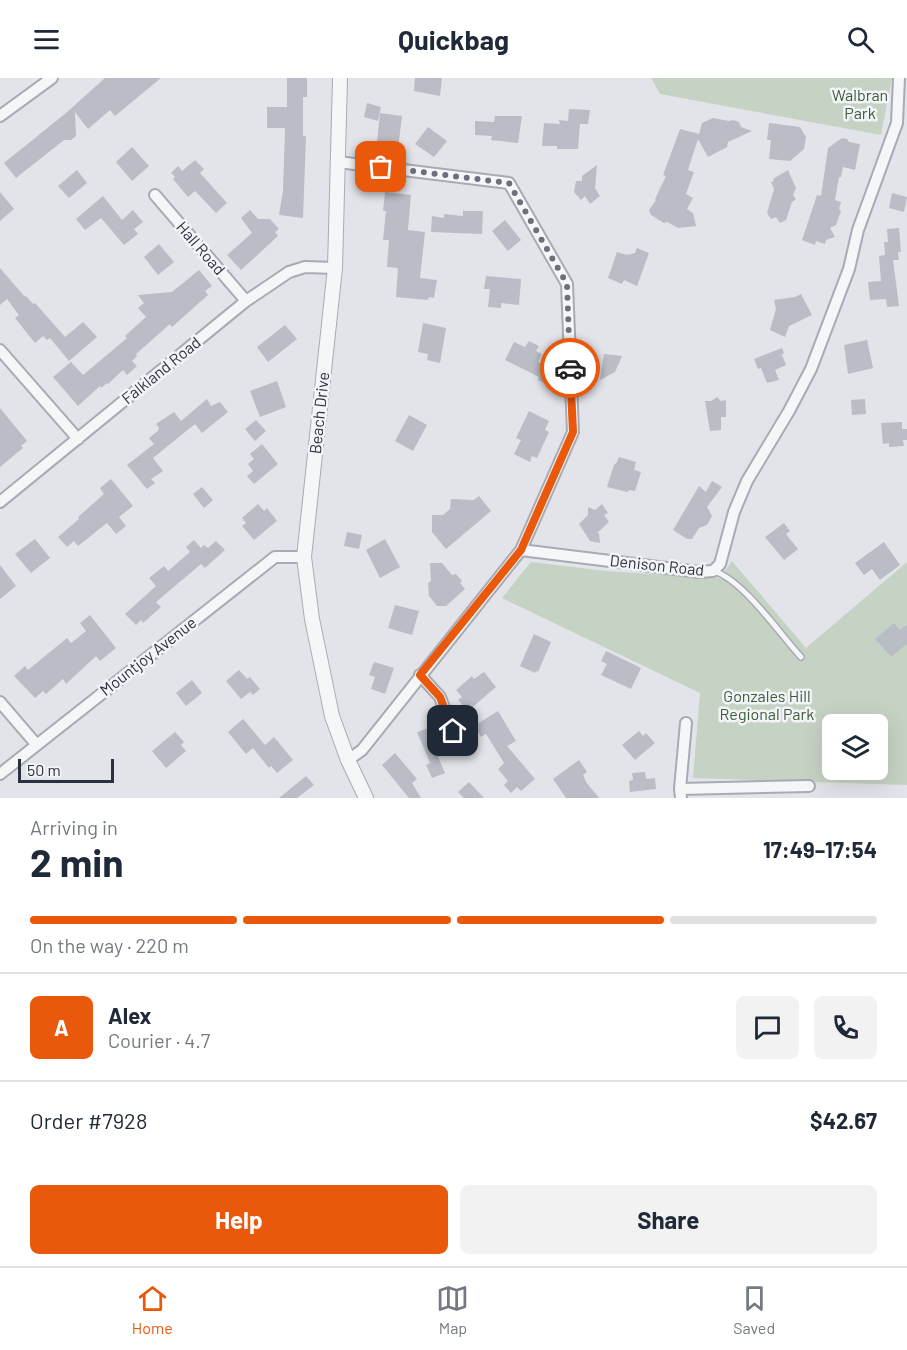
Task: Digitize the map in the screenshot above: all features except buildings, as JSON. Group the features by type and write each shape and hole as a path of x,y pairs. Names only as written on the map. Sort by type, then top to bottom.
{"street":[{"path":"0,116 52,78"},
{"name":"Beach Drive","path":"340,78 335,268 304,557 312,619 332,716 348,760 366,798"},
{"name":"Denison Road","path":"521,550 699,572 713,571 720,564 734,512 747,481 811,369 849,269 858,230 897,123 899,78"},
{"path":"338,162 509,183 567,284 573,432 521,550 362,750 348,760"},
{"name":"Hall Road","path":"155,195 246,302"},
{"name":"Falkland Road","path":"0,502 246,302 289,272 305,267 335,268"},
{"path":"0,350 78,439"},
{"name":"Mountjoy Avenue","path":"0,774 275,557 304,557"},
{"path":"420,675 440,697 459,748"},
{"path":"0,702 36,744"},
{"path":"686,723 680,794 809,786"}],"lane":[{"path":"713,571 724,574 738,585 801,657"}],"green space":[{"name":"Walbran Park","path":"651,78 892,78 881,135 660,94"},
{"name":"Gonzales Hill Regional Park","path":"732,561 806,648 907,562 907,785 693,778 700,693 502,598 531,562 606,571 731,579 725,571"}],"way so far":[{"path":"381,167 509,183 567,284 570,368"}],"route":[{"path":"453,731 440,697 420,675 521,550 573,432 570,368"}]}
